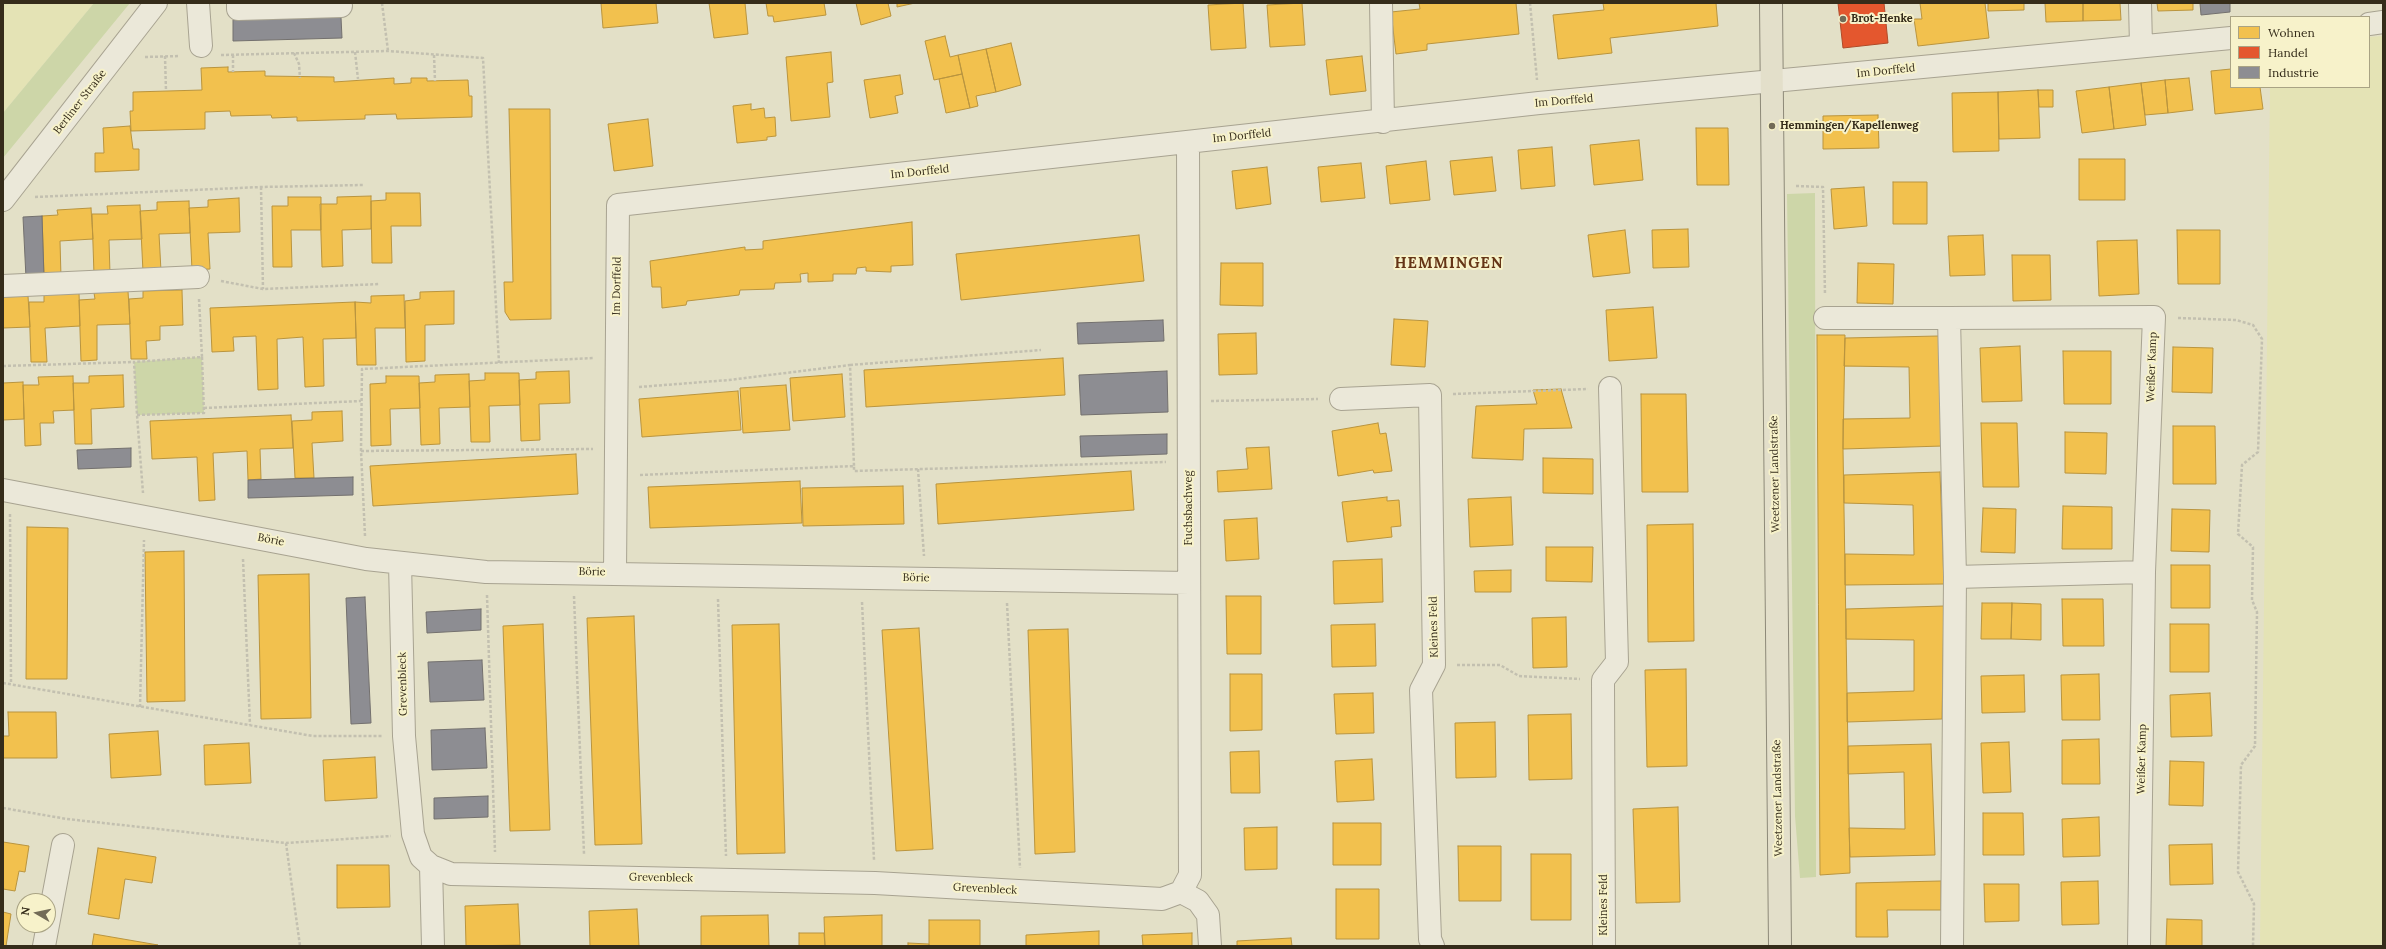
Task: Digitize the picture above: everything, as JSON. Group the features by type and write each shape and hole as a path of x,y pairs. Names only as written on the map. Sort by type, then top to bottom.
{"main road":[{"name":"Weetzener Landstraße","path":"1771,3 1780,946"}],"street":[{"name":"Berliner Straße","path":"4,199 156,3"},
{"path":"198,3 202,52"},
{"path":"238,3 238,9 341,6"},
{"path":"1381,3 1383,122"},
{"path":"2140,3 2141,46"},
{"path":"2370,24 2383,22"},
{"name":"Im Dorffeld","path":"615,573 617,476 616,357 618,205 1539,104 2230,38"},
{"name":"Fuchsbachweg","path":"1185,884 1189,583 1188,142"},
{"path":"3,286 198,277"},
{"name":"Weißer Kamp","path":"1825,318 2154,318 2144,572 2139,946"},
{"path":"1949,318 1955,577 1952,946"},
{"path":"1603,680 1617,662 1610,388"},
{"path":"1341,399 1430,395"},
{"name":"Kleines Feld","path":"1430,395 1434,665 1421,690 1432,946"},
{"name":"Börie","path":"10,491 242,534 366,559 486,572 572,572 717,576 1189,583"},
{"name":"Grevenbleck","path":"400,563 404,736 413,834 422,857 431,866 451,874 727,878 875,883 1162,899 1185,884"},
{"path":"1955,577 2144,572"},
{"name":"Kleines Feld","path":"1603,680 1604,946"},
{"path":"44,946 63,845"},
{"path":"431,866 433,946"},
{"path":"1185,884 1208,915 1210,946"}],"path":[{"path":"382,3 388,51"},
{"path":"1530,3 1539,104"},
{"path":"115,57 165,56 202,52 233,55 388,51 483,58 498,363"},
{"path":"355,52 358,79"},
{"path":"294,53 299,64 300,78"},
{"path":"233,55 233,72"},
{"path":"434,55 435,81"},
{"path":"165,56 166,91"},
{"path":"4,199 261,186 364,185"},
{"path":"1773,185 1823,187 1825,318"},
{"path":"261,186 264,289"},
{"path":"137,415 204,413 198,277 264,289 380,284"},
{"path":"2154,318 2236,320 2253,325 2262,339 2258,452 2242,465 2238,534 2253,547 2252,600 2257,612 2255,746 2241,765 2238,872 2254,904 2253,946"},
{"path":"616,388 729,380 850,365 1041,350"},
{"path":"3,366 134,362 202,356"},
{"path":"366,559 361,451 361,401 363,401 362,369 616,357"},
{"path":"134,362 145,516 140,707"},
{"path":"850,365 854,471 1188,461"},
{"path":"1430,395 1610,388"},
{"path":"1189,401 1341,399"},
{"path":"204,408 361,401"},
{"path":"361,451 617,449"},
{"path":"617,476 854,466"},
{"path":"918,469 925,578"},
{"path":"10,491 11,683"},
{"path":"242,534 250,725"},
{"path":"486,572 496,875"},
{"path":"572,572 585,877"},
{"path":"717,576 727,878"},
{"path":"861,577 875,883"},
{"path":"1006,580 1021,891"},
{"path":"1434,665 1500,665 1518,676 1603,680"},
{"path":"3,683 11,683 140,707 313,736 404,736"},
{"path":"3,808 67,819 286,843 413,834"},
{"path":"286,843 300,946"}],"green space":[{"path":"3,3 94,3 3,113"},
{"path":"94,3 130,3 3,158 3,113"},
{"path":"2383,36 2383,946 2260,946 2270,88 2370,88 2370,37"},
{"path":"1815,193 1816,877 1800,878 1795,816 1787,194"},
{"path":"202,357 204,413 137,415 134,362"}],"building: Wohnen":[{"path":"601,3 656,3 658,23 603,28"},
{"path":"709,3 745,3 748,34 714,38"},
{"path":"766,3 824,3 826,15 774,22 773,16 768,16"},
{"path":"856,3 888,3 891,16 861,25"},
{"path":"897,3 915,3 897,7"},
{"path":"1243,3 1246,48 1211,50 1208,5"},
{"path":"1302,3 1305,45 1270,47 1267,5"},
{"path":"1419,3 1516,3 1519,34 1427,44 1427,50 1396,54 1391,12 1420,9"},
{"path":"1603,3 1716,3 1718,26 1610,38 1612,53 1558,59 1553,15 1604,10"},
{"path":"1920,3 1985,3 1989,38 1918,46 1914,19 1922,19"},
{"path":"1988,3 2024,3 2024,10 1988,11"},
{"path":"2045,3 2083,3 2083,21 2046,22"},
{"path":"2083,3 2120,3 2121,20 2083,21"},
{"path":"2157,3 2193,3 2193,10 2158,11"},
{"path":"945,36 950,57 958,55 962,74 934,80 925,41"},
{"path":"1011,43 1021,85 996,92 986,49"},
{"path":"986,49 996,92 976,96 978,106 970,108 958,55"},
{"path":"831,52 833,82 827,83 830,117 791,121 786,57"},
{"path":"1362,56 1366,91 1330,95 1326,60"},
{"path":"228,67 228,72 265,71 265,76 334,77 334,82 394,78 394,84 411,83 411,78 427,78 427,81 468,80 469,96 472,96 472,117 397,119 396,114 365,115 365,119 297,121 297,117 272,118 271,115 231,116 230,111 205,112 205,129 131,131 130,111 133,111 133,92 202,90 201,68"},
{"path":"2230,69 2230,88 2260,88 2263,109 2215,114 2211,71"},
{"path":"962,74 970,108 946,113 939,79"},
{"path":"900,75 903,94 895,96 898,113 870,118 864,80"},
{"path":"2189,78 2193,110 2168,113 2165,80"},
{"path":"2165,80 2168,113 2145,115 2141,83"},
{"path":"2141,83 2146,125 2114,129 2109,87"},
{"path":"2109,87 2114,129 2082,133 2076,91"},
{"path":"2038,90 2040,138 1999,139 1998,92"},
{"path":"2038,90 2053,90 2053,107 2039,107"},
{"path":"1998,92 1999,151 1953,152 1952,93"},
{"path":"751,104 751,110 764,108 765,118 775,117 776,136 767,137 767,140 737,143 733,106"},
{"path":"509,109 550,109 551,319 510,320 505,312 504,282 513,282"},
{"path":"1878,115 1879,148 1823,149 1823,116"},
{"path":"648,119 653,166 614,171 608,124"},
{"path":"130,126 133,149 139,149 139,170 95,172 95,153 104,153 103,128"},
{"path":"1696,128 1728,128 1729,185 1697,185"},
{"path":"1639,140 1643,180 1594,185 1590,145"},
{"path":"1552,147 1555,186 1521,189 1518,150"},
{"path":"1492,157 1496,191 1454,195 1450,161"},
{"path":"2079,159 2125,159 2125,200 2079,200"},
{"path":"1426,161 1430,200 1390,204 1386,166"},
{"path":"1361,163 1365,198 1321,202 1318,167"},
{"path":"1267,167 1271,204 1236,209 1232,171"},
{"path":"1893,182 1927,182 1927,224 1893,224"},
{"path":"1864,187 1867,226 1834,229 1831,189"},
{"path":"386,193 420,193 421,226 391,226 392,263 372,263 371,201 386,200"},
{"path":"371,196 371,229 342,230 343,266 322,267 320,204 337,204 337,197"},
{"path":"288,197 321,197 321,230 291,230 292,267 273,267 272,206 288,206"},
{"path":"239,198 240,232 208,233 210,269 192,270 189,208 208,207 208,200"},
{"path":"189,201 190,233 159,234 161,271 143,272 140,211 157,210 157,202"},
{"path":"140,205 142,239 109,240 110,274 94,275 92,214 108,214 107,206"},
{"path":"91,208 93,239 60,241 61,277 44,277 42,216 58,215 57,210"},
{"path":"912,222 913,265 891,266 891,272 866,271 866,267 857,268 856,274 833,274 833,281 808,282 808,273 800,274 801,282 775,283 774,289 740,290 739,295 687,301 686,305 662,308 661,287 652,287 650,261 745,247 745,250 763,249 763,241"},
{"path":"1688,229 1689,267 1653,268 1652,230"},
{"path":"1625,230 1630,273 1593,277 1588,235"},
{"path":"2177,230 2220,230 2220,284 2178,284"},
{"path":"1139,235 1144,281 961,300 956,254"},
{"path":"1983,235 1985,275 1950,276 1948,236"},
{"path":"2137,240 2139,294 2099,296 2097,241"},
{"path":"2012,255 2050,255 2051,300 2013,301"},
{"path":"1221,263 1263,263 1263,306 1220,305"},
{"path":"1858,263 1894,264 1893,304 1857,303"},
{"path":"182,290 183,325 160,326 160,340 146,341 147,359 131,359 129,299 143,298 143,291"},
{"path":"128,291 130,324 97,325 97,360 81,361 79,300 95,299 94,293"},
{"path":"454,291 454,324 425,325 425,361 406,362 405,301 420,299 420,292"},
{"path":"79,292 80,326 45,328 47,362 31,362 29,302 44,302 44,294"},
{"path":"404,295 405,328 375,328 376,365 357,365 355,302 371,303 371,296"},
{"path":"28,296 30,327 3,328 3,297"},
{"path":"355,302 356,338 323,339 324,386 305,387 303,337 277,339 278,389 258,390 256,336 233,337 234,351 212,352 210,308"},
{"path":"1653,307 1657,358 1609,361 1606,310"},
{"path":"1394,319 1428,321 1425,367 1391,365"},
{"path":"1256,333 1257,374 1219,375 1218,334"},
{"path":"1817,335 1845,335 1843,449 1850,873 1820,875"},
{"path":"1939,336 1943,446 1843,449 1843,419 1910,418 1909,367 1844,366 1845,338"},
{"path":"2020,346 2022,401 1982,402 1980,348"},
{"path":"2173,347 2213,348 2212,393 2172,392"},
{"path":"2063,351 2111,351 2111,404 2064,404"},
{"path":"1063,358 1065,395 866,407 864,370"},
{"path":"569,371 570,403 539,404 540,440 521,441 519,380 536,379 536,372"},
{"path":"485,373 519,373 520,405 489,406 490,442 471,442 469,381 485,380"},
{"path":"469,374 470,407 439,408 440,444 421,445 419,383 435,382 435,375"},
{"path":"842,374 845,417 793,421 790,378"},
{"path":"123,375 124,407 91,409 92,444 75,444 73,383 89,383 89,376"},
{"path":"73,376 74,410 53,411 54,423 40,423 41,445 25,446 23,385 39,385 38,377"},
{"path":"386,376 419,376 420,408 390,409 391,445 371,446 370,384 386,383"},
{"path":"23,382 24,419 3,420 3,383"},
{"path":"786,385 790,430 743,433 740,388"},
{"path":"1561,389 1572,428 1524,429 1523,460 1472,458 1476,406 1537,404 1533,390"},
{"path":"738,391 741,430 642,437 639,399"},
{"path":"1641,394 1686,394 1688,492 1642,492"},
{"path":"342,411 343,441 312,443 314,478 295,478 292,421 312,420 312,412"},
{"path":"291,415 293,448 260,449 261,479 248,480 247,451 213,453 215,500 199,501 197,457 152,459 150,421"},
{"path":"1378,423 1380,434 1386,433 1392,471 1374,473 1373,470 1338,476 1332,431"},
{"path":"1981,423 2017,423 2019,487 1983,487"},
{"path":"2173,426 2215,426 2216,484 2173,484"},
{"path":"2065,432 2107,433 2106,474 2065,473"},
{"path":"1269,447 1272,489 1218,492 1217,471 1248,469 1246,448"},
{"path":"576,454 578,494 373,506 370,466"},
{"path":"1543,458 1593,459 1593,494 1543,493"},
{"path":"1131,471 1134,510 938,524 936,484"},
{"path":"1940,472 1944,584 1845,585 1845,554 1914,555 1913,505 1844,503 1844,475"},
{"path":"800,481 802,523 650,528 648,487"},
{"path":"903,486 904,524 803,526 802,488"},
{"path":"1387,497 1387,501 1399,500 1401,526 1391,527 1392,537 1347,542 1342,502"},
{"path":"1511,497 1513,545 1470,547 1468,499"},
{"path":"2063,506 2112,507 2112,549 2062,549"},
{"path":"1983,508 2016,509 2015,553 1981,552"},
{"path":"2172,509 2210,510 2209,552 2171,551"},
{"path":"1257,518 1259,559 1226,561 1224,520"},
{"path":"1693,524 1694,641 1648,642 1647,525"},
{"path":"27,527 68,528 67,679 26,679"},
{"path":"1546,547 1593,547 1592,582 1546,581"},
{"path":"184,551 185,701 147,702 145,552"},
{"path":"1382,559 1383,602 1334,604 1333,561"},
{"path":"2171,565 2210,565 2210,608 2171,608"},
{"path":"1511,570 1511,592 1475,592 1474,571"},
{"path":"309,574 311,718 261,719 258,575"},
{"path":"1226,596 1261,596 1261,654 1227,654"},
{"path":"2062,599 2103,599 2104,646 2063,646"},
{"path":"1982,603 2012,603 2011,639 1981,639"},
{"path":"2012,603 2041,604 2041,640 2011,639"},
{"path":"1944,606 1942,719 1847,722 1847,693 1914,691 1914,640 1846,639 1846,609"},
{"path":"634,616 642,844 595,845 587,618"},
{"path":"1566,617 1567,667 1533,668 1532,618"},
{"path":"543,624 550,830 510,831 503,626"},
{"path":"779,624 785,853 737,854 732,625"},
{"path":"1375,624 1376,666 1332,667 1331,625"},
{"path":"2170,624 2209,624 2209,672 2170,672"},
{"path":"919,628 933,849 896,851 882,630"},
{"path":"1068,629 1075,852 1035,854 1028,630"},
{"path":"1686,669 1687,766 1647,767 1645,670"},
{"path":"1230,674 1262,674 1262,730 1230,731"},
{"path":"2099,674 2100,720 2062,720 2061,675"},
{"path":"2024,675 2025,712 1982,713 1981,676"},
{"path":"1373,693 1374,733 1336,734 1334,694"},
{"path":"2210,693 2212,736 2171,737 2170,695"},
{"path":"8,712 56,712 57,758 3,758 3,736 9,736"},
{"path":"1571,714 1572,779 1529,780 1528,715"},
{"path":"1495,722 1496,777 1456,778 1455,723"},
{"path":"158,731 161,775 111,778 109,734"},
{"path":"2099,739 2100,784 2062,784 2062,740"},
{"path":"2009,742 2011,792 1983,793 1981,743"},
{"path":"249,743 251,783 205,785 204,745"},
{"path":"1931,744 1935,855 1850,857 1849,828 1905,829 1904,772 1848,774 1848,746"},
{"path":"1259,751 1260,793 1231,793 1230,752"},
{"path":"375,757 377,798 325,801 323,760"},
{"path":"1372,759 1374,800 1337,802 1335,761"},
{"path":"2170,761 2204,762 2203,806 2169,805"},
{"path":"1678,807 1680,902 1636,903 1633,809"},
{"path":"1983,813 2023,813 2024,855 1983,855"},
{"path":"2099,817 2100,856 2063,857 2062,819"},
{"path":"1333,823 1381,823 1381,865 1333,865"},
{"path":"1277,827 1277,869 1245,870 1244,828"},
{"path":"3,842 29,846 25,872 19,871 15,891 3,889"},
{"path":"2212,844 2213,884 2170,885 2169,845"},
{"path":"1458,846 1501,846 1501,901 1459,901"},
{"path":"98,848 156,857 152,883 125,879 119,919 88,914"},
{"path":"1531,854 1571,854 1571,920 1531,920"},
{"path":"337,865 389,865 390,907 337,908"},
{"path":"1941,881 1941,910 1887,910 1888,937 1856,937 1856,883"},
{"path":"2098,881 2099,924 2062,925 2061,882"},
{"path":"1984,884 2019,884 2019,921 1985,922"},
{"path":"1336,889 1379,889 1379,939 1336,939"},
{"path":"518,904 520,945 466,946 465,906"},
{"path":"637,909 639,946 590,946 589,911"},
{"path":"3,912 11,914 6,946 3,946"},
{"path":"768,915 769,946 701,946 701,916"},
{"path":"882,915 882,946 825,946 824,917"},
{"path":"2167,919 2202,920 2202,946 2166,946"},
{"path":"929,920 980,920 980,946 929,946"},
{"path":"1099,931 1099,946 1026,946 1026,935"},
{"path":"799,933 824,933 825,946 799,946"},
{"path":"1192,933 1192,946 1143,946 1142,935"},
{"path":"94,934 158,945 92,946"},
{"path":"1291,938 1292,946 1237,946 1237,941"},
{"path":"908,943 929,944 929,946 908,946"}],"building: Handel":[{"path":"1838,3 1884,3 1888,43 1843,48"}],"building: Industrie":[{"path":"2200,3 2230,3 2230,12 2201,15"},
{"path":"341,17 342,38 233,41 233,20"},
{"path":"42,216 44,277 26,278 23,217"},
{"path":"1163,320 1164,341 1078,344 1077,323"},
{"path":"1167,371 1168,412 1081,415 1079,375"},
{"path":"1167,434 1167,454 1081,457 1080,436"},
{"path":"131,448 131,467 78,469 77,450"},
{"path":"353,477 353,495 248,498 248,480"},
{"path":"365,597 371,723 351,724 346,598"},
{"path":"481,609 481,630 427,633 426,612"},
{"path":"482,660 484,700 430,702 428,662"},
{"path":"485,728 487,768 432,770 431,730"},
{"path":"488,796 488,817 434,819 434,798"}],"place":[{"name":"Brot-Henke","path":"1843,19"},
{"name":"Hemmingen/Kapellenweg","path":"1772,126"}],"district":[{"name":"HEMMINGEN","path":"1449,264"}]}
